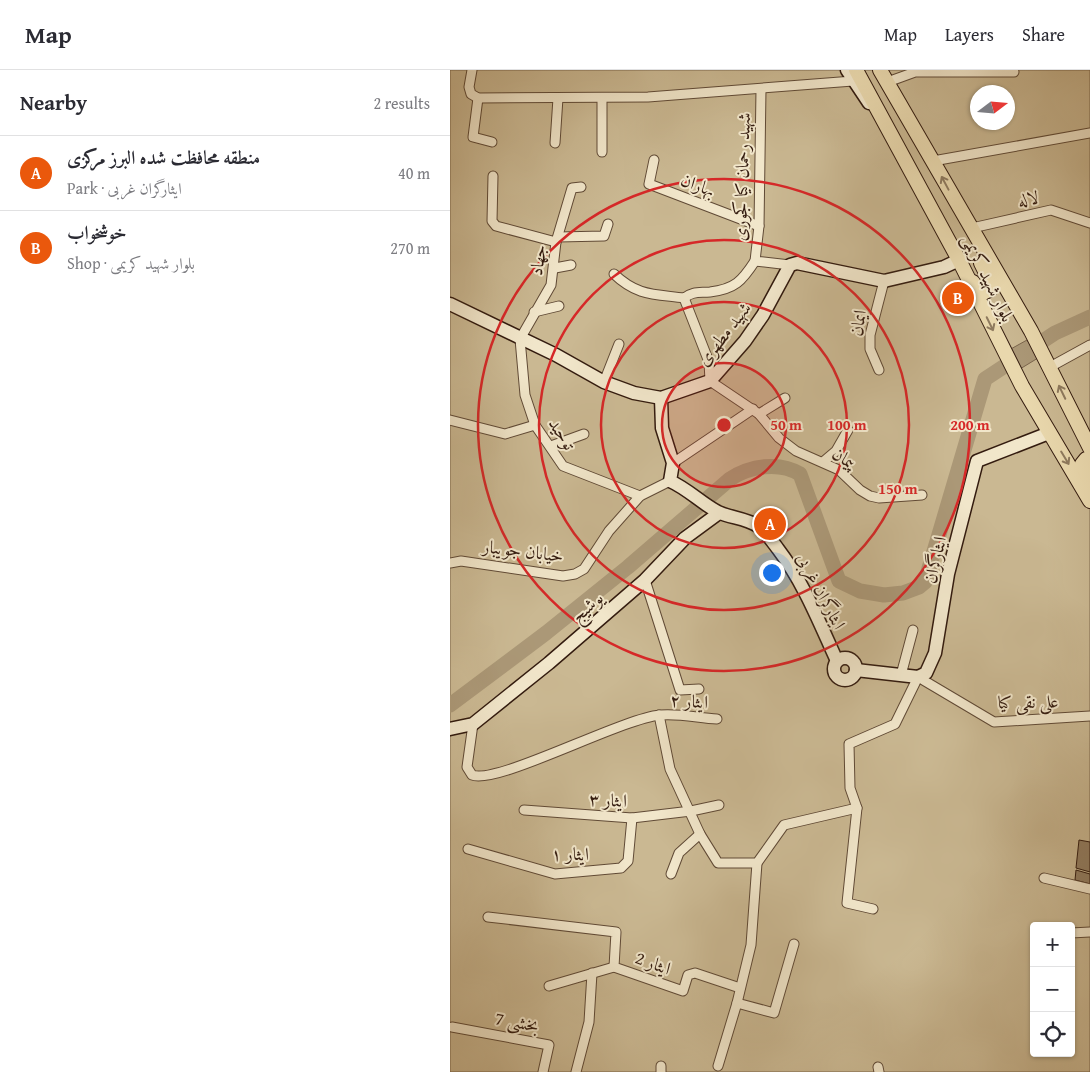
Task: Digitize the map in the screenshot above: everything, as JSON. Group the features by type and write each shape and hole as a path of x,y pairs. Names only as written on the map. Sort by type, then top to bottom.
{"main road":[{"name":"بلوار شهید کریمی","path":"880,70 1050,367"},
{"name":"بلوار شهید کریمی","path":"852,74 895,140 959,260 1022,386 1090,501"},
{"name":"بلوار شهید کریمی","path":"891,75 913,129"},
{"path":"912,172 933,161"},
{"path":"956,203 957,216 990,281 991,289 983,293 979,292 959,260"},
{"path":"1050,367 1090,448"},
{"path":"1090,458 1086,458 1082,464 1090,482"}],"street":[{"path":"472,70 468,87 471,94 478,98 648,97 761,89 852,74"},
{"path":"891,75 915,72 1014,72"},
{"name":"شهید رحمان کیا کجوری","path":"761,89 759,226 756,261 790,265"},
{"path":"478,98 473,137 492,142"},
{"path":"554,143 558,98"},
{"path":"602,98 602,152"},
{"path":"933,161 1090,133"},
{"name":"بهاران","path":"654,160 649,184 759,226"},
{"path":"493,176 492,221 496,226 557,240 604,236 608,224"},
{"name":"جهاد","path":"520,339 551,285 555,268 557,240 572,188 581,187"},
{"name":"لاله","path":"972,228 1050,210 1090,223"},
{"path":"790,265 797,263 884,281 944,267 959,260"},
{"path":"614,274 627,286 639,292 684,298 692,292 710,292 742,282 756,261"},
{"path":"555,268 571,265"},
{"name":"شهید مطهری","path":"450,304 604,382 634,393 661,398 710,381 745,341 763,315 790,265"},
{"name":"ایمان","path":"879,370 870,349 870,335 884,281"},
{"path":"684,298 710,362 710,381"},
{"path":"534,312 559,306"},
{"name":"توحید","path":"520,339 525,395 535,425 563,466 640,496"},
{"path":"604,382 619,344"},
{"path":"1050,367 1090,345"},
{"name":"پیمان","path":"710,381 756,411 779,438 796,452 839,470 860,490 870,496 879,498 922,495"},
{"path":"661,398 662,428 673,463 670,481 683,486 717,512"},
{"path":"673,463 756,411 785,398"},
{"path":"450,420 505,434 535,425"},
{"path":"823,462 836,451 848,430"},
{"name":"ایثارگران","path":"918,677 926,673 935,653 948,574 977,461 1050,433"},
{"path":"551,446 584,434"},
{"name":"خیابان جویبار","path":"450,563 461,561 562,576 575,574 584,569 609,531 640,496 670,481"},
{"name":"یوشیج","path":"473,724 550,663 645,580 685,538 717,512"},
{"name":"ایثارگران غربی","path":"717,512 747,520 760,528 770,538 792,567 809,597 837,661"},
{"path":"645,580 680,690 699,689"},
{"path":"901,675 913,630"},
{"path":"844,658 852,659 856,670 851,678 840,679 834,667 837,661 844,658"},
{"path":"856,670 918,677 895,724 849,744 850,788 857,808 847,904 873,909"},
{"name":"علی نقی کیا","path":"918,677 994,722 1090,716"},
{"path":"450,729 473,724 468,767 472,775 476,777 505,771 598,735 659,715 670,769 700,834 718,863 757,863"},
{"name":"ایثار ۲","path":"659,715 717,719"},
{"name":"ایثار ۳","path":"524,810 632,818 691,811 719,805"},
{"path":"718,1066 737,1003 751,945 757,863 784,825 857,808"},
{"name":"ایثار ۱","path":"468,849 555,874 620,868 628,861 632,818"},
{"path":"671,874 679,853 700,834"},
{"path":"1044,878 1090,889"},
{"name":"ایثار 2","path":"488,918 616,932 614,967 683,991 688,975 695,973 740,988"},
{"path":"1075,933 1090,932"},
{"path":"737,1003 774,1013 794,944"},
{"path":"549,986 614,967"},
{"path":"576,1072 589,1022 592,973"},
{"name":"بخشی 7","path":"452,1027 549,1045 543,1072"}],"shaded area":[{"path":"450,70 1090,70 1090,1072 450,1072"},
{"path":"1027,340 1038,358 1020,369 1009,350"}],"building":[{"path":"1079,840 1090,842 1090,872 1076,868"},
{"path":"1076,870 1090,874 1090,884 1075,880"}],"waterway":[{"path":"450,705 546,633 628,567 730,479 755,468 783,467 800,474 839,581 860,591 884,595 903,593 919,587 925,582 985,379 1055,333 1090,317"}],"place":[{"name":"خوشخواب","path":"958,298"},
{"name":"منطقه محافظت شده البرز مرکزی","path":"770,524"}]}
